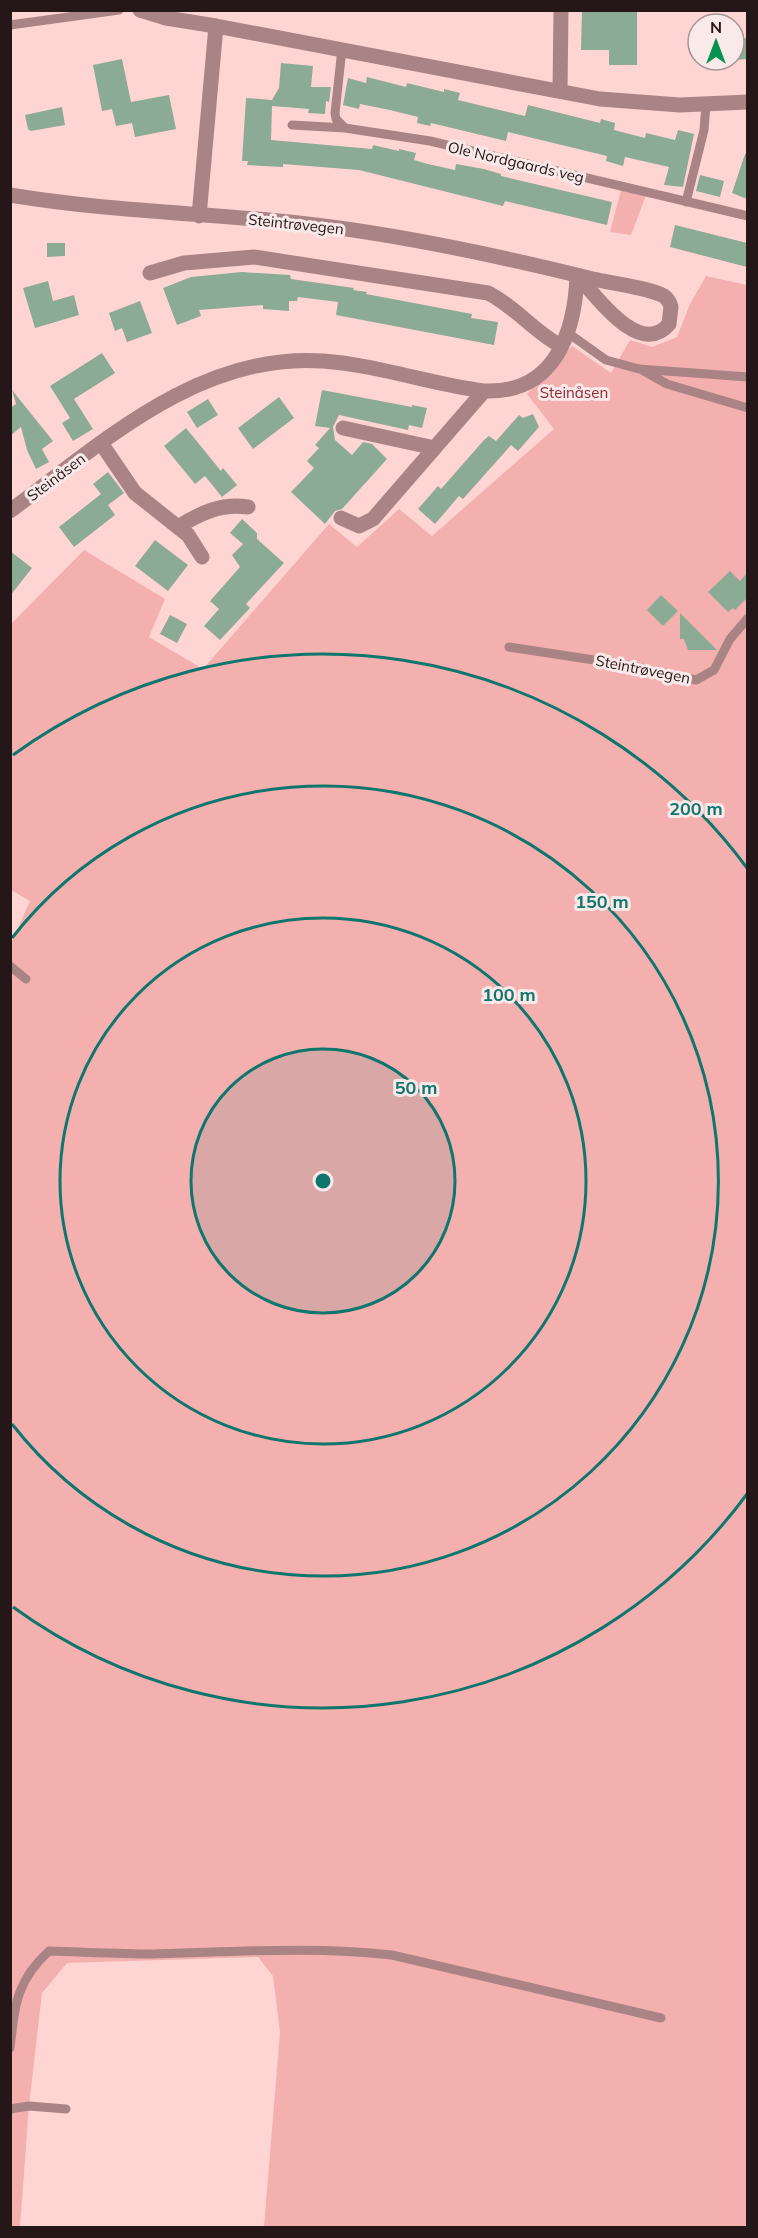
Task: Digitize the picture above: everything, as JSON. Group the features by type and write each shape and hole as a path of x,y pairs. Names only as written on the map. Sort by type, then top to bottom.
{"street":[{"path":"140,10 166,18 633,103 706,105 747,102"},
{"path":"560,91 561,10"},
{"path":"200,216 216,26"},
{"name":"Steintrøvegen","path":"10,195 114,210 381,233 459,248 577,274 664,296 671,307 669,324 661,332 655,334 631,329 606,309 577,274"},
{"path":"150,273 184,263 254,257 488,293 504,301 532,327 564,339"},
{"name":"Steinåsen","path":"10,511 101,443 189,388 220,375 291,362 321,361 354,364 484,391 508,391 525,386 548,367 564,339 576,297 577,274"},
{"path":"341,518 359,526 373,519 484,391"},
{"path":"343,428 435,448"},
{"name":"Steinåsen","path":"101,443 135,493 161,517 178,526 198,548 202,557"},
{"path":"178,526 194,517 217,509 248,507"}],"lane":[{"path":"10,25 119,10"},
{"path":"342,49 335,113 336,119 345,128"},
{"path":"686,202 704,130 706,105"},
{"name":"Ole Nordgaards veg","path":"291,125 345,128 430,141 747,216"},
{"path":"564,339 606,360 639,369 747,377"},
{"path":"639,369 667,384 747,408"},
{"name":"Steintrøvegen","path":"509,647 627,664 696,680 714,670 730,639 747,618"},
{"path":"10,966 26,979"},
{"path":"10,2048 18,1991 33,1967 49,1951 152,1954 310,1949 365,1952 392,1955 661,2018"},
{"path":"10,2109 29,2106 66,2109"}],"green space":[{"path":"621,190 646,195 631,235 610,232"},
{"path":"706,276 747,285 747,2227 264,2227 280,2032 273,1976 258,1957 67,1963 42,1993 29,2106 20,2227 11,2228 10,946 30,901 11,890 11,624 84,550 165,599 149,637 203,669 329,524 357,547 399,509 432,536 554,429 527,394 572,346 611,373 630,340 652,347 677,337 690,304"}],"building":[{"path":"582,10 637,10 637,65 609,65 609,50 581,50"},
{"path":"122,59 131,102 169,95 176,129 135,137 132,123 116,126 112,109 102,111 93,65"},
{"path":"281,63 313,66 311,87 331,87 329,102 326,101 325,114 308,113 309,109 272,106 271,140 372,149 373,145 416,153 414,160 455,170 456,164 484,169 501,174 501,176 612,202 607,225 505,201 503,206 359,170 283,164 283,167 247,165 248,161 242,161 246,98 272,100 279,88"},
{"path":"367,77 406,87 407,83 444,92 444,89 460,93 458,100 525,116 528,105 600,123 601,119 615,123 614,130 645,138 646,133 675,140 678,130 694,134 683,187 664,185 669,167 625,157 623,166 606,161 607,156 508,132 506,141 431,123 430,126 417,123 418,117 390,110 360,104 359,109 343,105 348,78 366,83"},
{"path":"62,107 65,125 31,131 28,129 25,115"},
{"path":"745,154 747,154 747,199 732,193"},
{"path":"700,175 724,181 720,197 696,191"},
{"path":"675,225 747,243 747,267 670,247"},
{"path":"47,243 65,243 65,256 47,257"},
{"path":"242,272 290,275 291,279 354,288 353,290 367,292 366,294 472,314 471,318 498,322 494,345 336,315 338,302 298,297 297,301 289,301 289,311 263,309 263,305 199,310 201,316 177,325 163,288 191,277"},
{"path":"48,281 53,301 74,295 79,315 35,328 23,288"},
{"path":"140,301 152,333 127,342 122,328 115,331 109,313"},
{"path":"102,353 115,373 74,399 93,429 73,441 62,423 70,418 50,386"},
{"path":"12,390 53,441 42,449 49,462 36,469 27,450 21,427 10,436 10,408 16,404"},
{"path":"322,390 427,408 422,428 409,425 408,430 339,415 333,427 335,440 352,455 363,442 372,444 387,459 342,509 335,511 325,524 291,492 314,468 307,461 319,448 315,445 330,428 315,426"},
{"path":"279,397 294,418 253,449 238,428"},
{"path":"208,399 218,415 197,428 187,412"},
{"path":"533,414 539,427 518,451 511,445 463,499 459,496 435,524 418,509 438,486 441,489 484,440 489,436 496,441 519,415 523,418"},
{"path":"186,428 221,471 223,468 237,485 222,497 205,476 195,484 164,446"},
{"path":"108,472 124,493 108,505 115,515 74,547 59,527 101,494 93,484"},
{"path":"242,519 257,533 257,539 284,563 246,604 250,608 220,640 204,626 219,609 210,601 240,567 232,555 243,544 230,533"},
{"path":"155,540 188,565 168,591 135,566"},
{"path":"10,551 32,568 10,596"},
{"path":"730,571 740,581 747,573 747,598 735,610 733,608 728,612 708,592"},
{"path":"661,595 678,611 663,626 647,610"},
{"path":"680,613 717,650 688,650 684,639 680,639"},
{"path":"170,615 187,624 177,643 160,634"}]}
